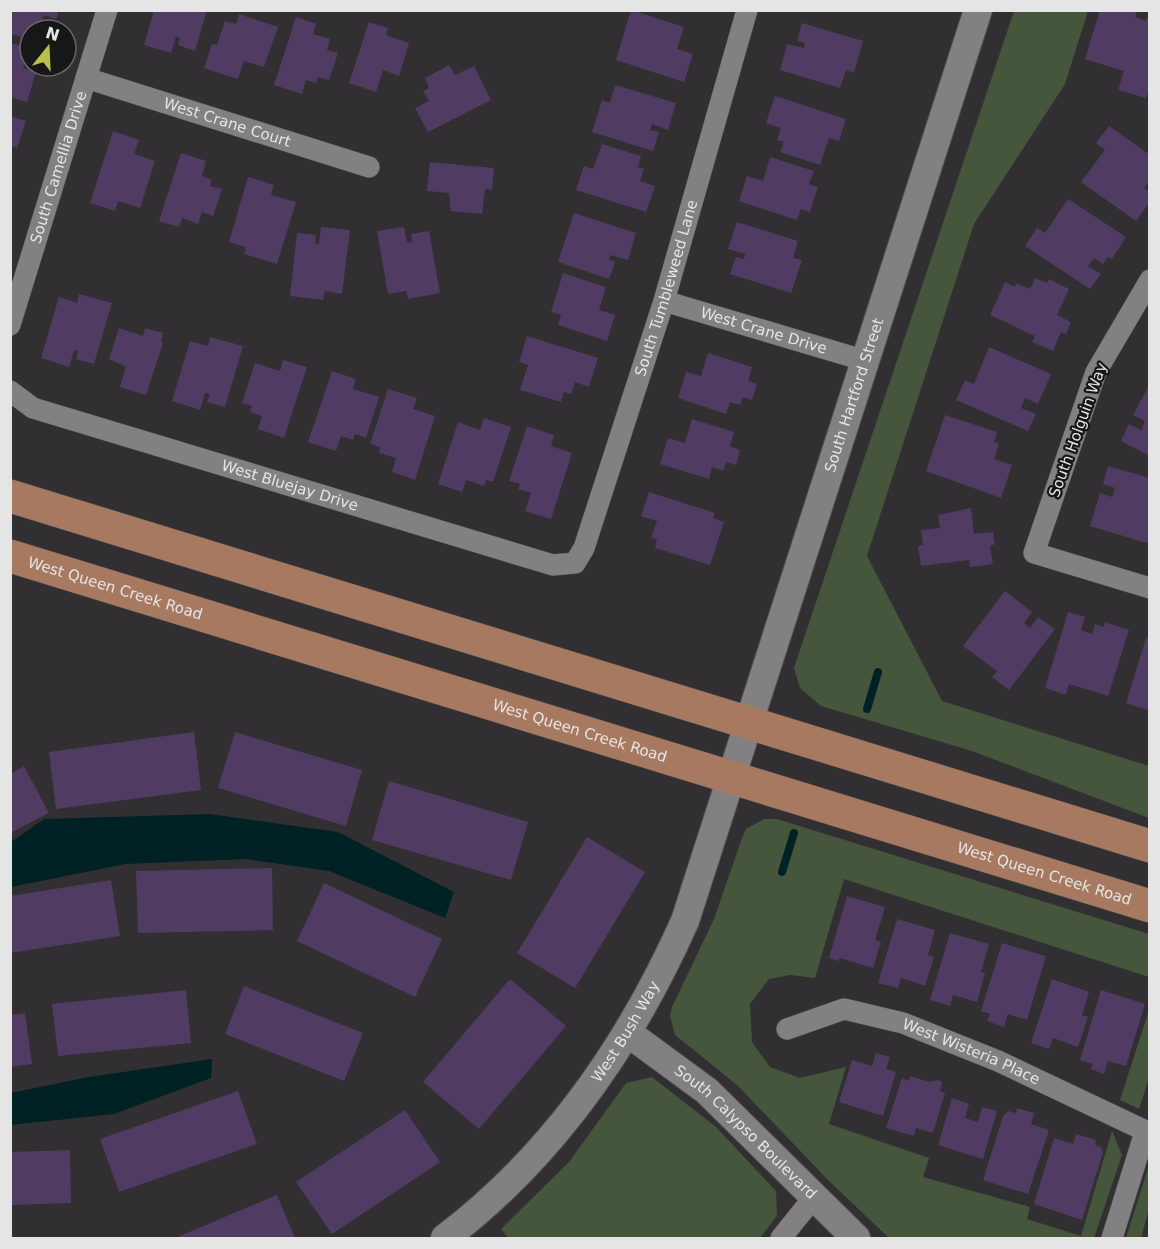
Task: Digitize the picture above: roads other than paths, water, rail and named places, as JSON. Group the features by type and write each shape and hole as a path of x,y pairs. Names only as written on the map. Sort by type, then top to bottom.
{"main road":[{"path":"10,496 1149,846"},
{"name":"West Queen Creek Road","path":"10,556 732,780 1149,906"}],"street":[{"name":"South Camellia Drive","path":"10,325 107,10"},
{"name":"South Tumbleweed Lane","path":"575,563 584,548 664,301 747,10"},
{"name":"South Hartford Street","path":"732,780 802,562 863,360 978,10"},
{"name":"West Crane Court","path":"86,78 369,167"},
{"name":"South Holguin Way","path":"1149,280 1096,372 1034,553 1149,588"},
{"name":"West Crane Drive","path":"664,301 863,360"},
{"name":"West Bluejay Drive","path":"10,391 33,408 44,412 553,565 575,563"},
{"name":"West Bush Way","path":"445,1239 531,1160 597,1080 628,1033 685,921 732,780"},
{"name":"West Wisteria Place","path":"787,1029 844,1008 903,1023 998,1061 1147,1133"},
{"name":"South Calypso Boulevard","path":"628,1033 707,1091 748,1129 856,1239"},
{"path":"1112,1239 1147,1133"},
{"path":"781,1239 814,1197"}],"water":[{"path":"210,814 338,832 454,892 445,918 329,871 246,859 125,864 11,887 11,842 44,819"},
{"path":"212,1059 211,1078 114,1114 11,1125 11,1093 89,1077"}],"waterway":[{"path":"867,709 878,672"},
{"path":"782,872 794,833"}]}
